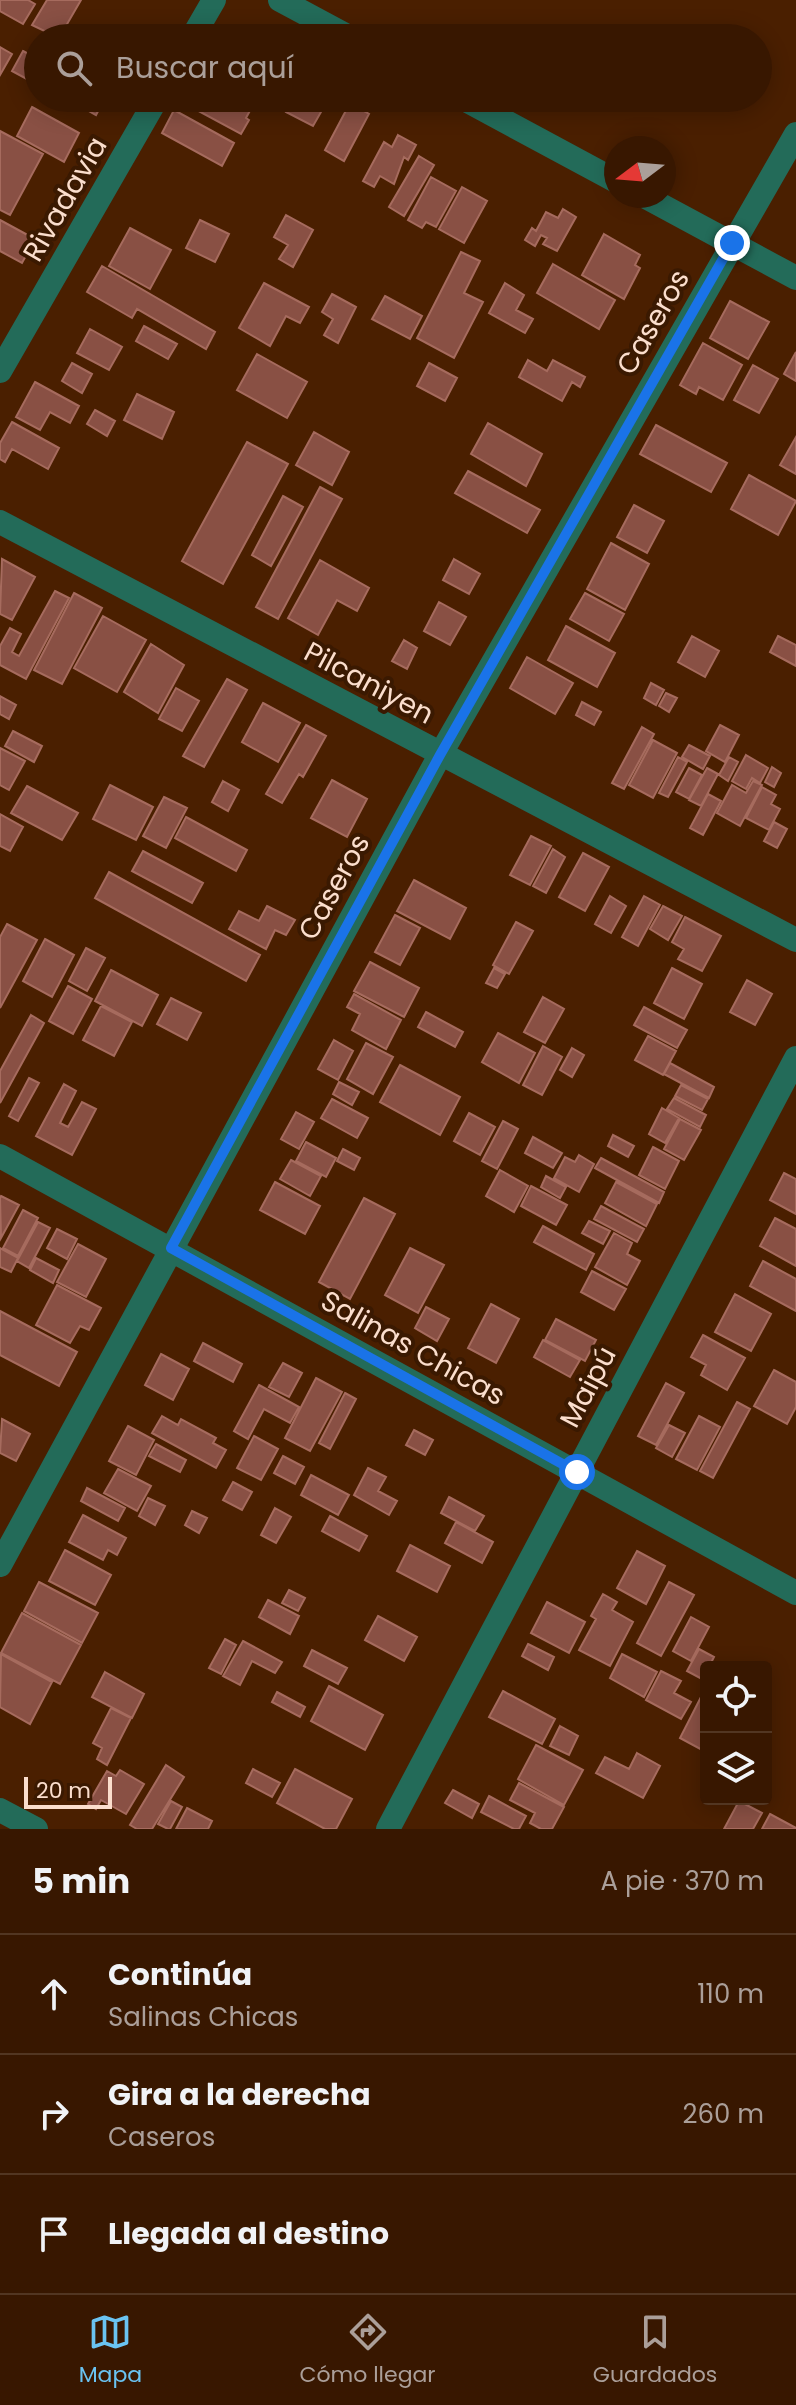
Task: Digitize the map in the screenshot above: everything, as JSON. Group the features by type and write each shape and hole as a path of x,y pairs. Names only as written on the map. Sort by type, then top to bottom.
{"street":[{"path":"200,24 214,0"},
{"path":"280,0 325,24"},
{"name":"Rivadavia","path":"0,371 149,112"},
{"path":"488,112 604,175"},
{"name":"Caseros","path":"0,1565 440,755 796,134"},
{"path":"666,208 796,278"},
{"name":"Pilcaniyen","path":"0,522 796,940"},
{"name":"Maipú","path":"388,1829 796,1058"},
{"name":"Salinas Chicas","path":"0,1156 796,1593"},
{"path":"0,1810 36,1829"}],"building":[{"path":"0,0 28,0 35,4 23,24 0,11"},
{"path":"47,0 81,0 67,24 33,24"},
{"path":"0,47 12,54 0,75"},
{"path":"23,51 24,52 24,77 12,71"},
{"path":"29,112 41,112 79,133 64,162 17,136"},
{"path":"173,112 178,112 234,143 222,166 162,133"},
{"path":"200,112 249,112 246,118 249,120 241,134"},
{"path":"286,112 321,112 313,126"},
{"path":"345,112 369,114 344,161 325,150"},
{"path":"0,131 43,154 10,215 0,210"},
{"path":"398,135 416,145 408,160 404,157 394,184 380,176 374,187 363,181 384,142 392,147"},
{"path":"419,156 434,165 404,216 389,207"},
{"path":"431,177 456,191 436,227 426,222 422,228 408,220"},
{"path":"462,187 487,201 464,243 439,229"},
{"path":"563,209 576,217 557,251 543,244 547,238 541,235 535,246 525,240 532,228 536,231 546,212 558,218"},
{"path":"286,215 313,230 293,267 279,259 288,245 274,237"},
{"path":"0,220 35,239 22,263 0,251"},
{"path":"200,220 229,234 215,262 186,248"},
{"path":"130,228 171,250 150,289 109,266"},
{"path":"604,234 640,255 635,265 640,268 624,299 582,275"},
{"path":"461,252 480,261 464,293 483,302 454,358 417,338"},
{"path":"553,264 615,300 599,329 537,293"},
{"path":"102,266 215,332 206,349 137,309 132,318 87,292"},
{"path":"264,283 309,307 300,323 286,316 270,346 239,328"},
{"path":"505,283 524,295 516,310 533,319 525,333 489,313"},
{"path":"332,294 356,307 338,343 324,335 333,319 322,312"},
{"path":"385,296 422,316 410,339 372,319"},
{"path":"730,301 769,322 748,359 710,338"},
{"path":"144,326 177,344 168,359 136,341"},
{"path":"90,329 122,347 109,370 77,353"},
{"path":"703,343 742,365 723,400 699,387 696,394 680,385"},
{"path":"796,352 796,381 784,374"},
{"path":"257,354 307,382 287,418 237,390"},
{"path":"528,360 547,371 553,360 585,377 580,387 572,382 562,401 519,377"},
{"path":"72,363 92,374 82,393 62,381"},
{"path":"429,363 457,378 445,401 417,386"},
{"path":"753,365 778,379 759,413 734,400"},
{"path":"35,382 79,406 70,423 50,412 40,430 16,417"},
{"path":"137,394 174,412 162,439 124,420"},
{"path":"95,410 115,421 107,436 87,424"},
{"path":"12,422 59,448 48,469 12,449 5,462 0,459 0,443"},
{"path":"488,423 542,454 526,486 471,454"},
{"path":"656,425 727,463 711,492 640,454"},
{"path":"314,432 349,452 332,485 296,465"},
{"path":"796,437 796,474 780,465"},
{"path":"247,442 288,464 223,584 182,561"},
{"path":"468,471 540,510 527,533 455,493"},
{"path":"749,475 796,501 778,535 731,509"},
{"path":"320,487 342,499 278,619 256,607"},
{"path":"283,496 303,507 271,566 252,555"},
{"path":"634,505 664,521 647,553 617,537"},
{"path":"611,543 649,564 625,610 587,589"},
{"path":"2,559 35,577 12,620 0,614"},
{"path":"454,559 480,574 469,594 443,580"},
{"path":"320,560 369,588 357,611 337,600 318,635 288,618"},
{"path":"55,591 69,598 26,679 0,665 0,646 10,628 21,634 12,652 19,656"},
{"path":"74,593 102,608 62,684 34,670"},
{"path":"585,593 624,614 609,641 570,619"},
{"path":"439,602 466,617 450,645 424,631"},
{"path":"103,616 146,640 117,692 74,668"},
{"path":"566,626 615,653 597,687 548,660"},
{"path":"692,636 719,651 705,677 678,662"},
{"path":"778,636 796,645 796,666 770,652"},
{"path":"404,640 417,648 407,669 392,661"},
{"path":"151,644 184,665 158,713 124,692"},
{"path":"527,657 573,683 555,714 510,688"},
{"path":"227,679 247,690 204,767 183,756"},
{"path":"651,683 664,690 656,705 644,698"},
{"path":"176,688 199,701 182,731 159,719"},
{"path":"666,693 677,698 669,712 659,706"},
{"path":"0,696 16,705 9,719 0,714"},
{"path":"582,702 601,712 594,725 576,715"},
{"path":"263,703 300,723 278,762 242,742"},
{"path":"306,725 326,736 303,777 299,774 282,803 266,794"},
{"path":"720,725 739,735 725,762 706,751"},
{"path":"642,727 654,734 624,789 612,783"},
{"path":"13,731 42,746 34,762 5,746"},
{"path":"653,740 677,753 653,798 629,785"},
{"path":"689,745 710,756 703,769 682,757"},
{"path":"0,748 25,761 9,790 0,785"},
{"path":"746,755 768,768 760,783 752,778 746,789 732,781"},
{"path":"678,757 687,762 668,797 659,793"},
{"path":"729,757 738,762 728,781 719,775"},
{"path":"772,767 781,773 774,787 765,782"},
{"path":"689,768 702,775 689,799 676,792"},
{"path":"707,768 718,774 701,806 689,800"},
{"path":"332,780 367,799 347,837 311,818"},
{"path":"223,781 239,790 228,811 212,802"},
{"path":"753,781 762,785 740,826 717,813 732,785 746,793"},
{"path":"110,785 153,807 136,840 93,819"},
{"path":"27,786 78,813 62,840 11,813"},
{"path":"762,787 776,795 771,804 780,809 769,830 746,818"},
{"path":"708,794 721,801 703,835 690,828"},
{"path":"164,797 187,808 166,848 143,836"},
{"path":"0,814 23,827 10,851 0,846"},
{"path":"186,817 247,850 236,871 175,838"},
{"path":"774,822 787,829 777,848 764,841"},
{"path":"531,836 551,846 530,885 510,875"},
{"path":"553,849 565,857 546,893 533,886"},
{"path":"143,851 203,883 192,903 132,871"},
{"path":"583,853 609,867 585,911 559,897"},
{"path":"109,872 260,955 246,981 95,898"},
{"path":"414,880 466,908 450,939 397,911"},
{"path":"610,896 626,906 611,933 595,924"},
{"path":"644,896 660,905 638,946 622,937"},
{"path":"267,906 295,920 286,935 275,930 266,949 229,929 239,911 259,921"},
{"path":"663,906 682,916 668,940 650,929"},
{"path":"395,915 420,928 400,965 375,952"},
{"path":"685,917 721,936 702,971 678,959 684,949 672,942"},
{"path":"516,922 533,931 509,974 493,965"},
{"path":"7,924 37,940 0,1008 0,937"},
{"path":"45,939 74,955 52,997 23,981"},
{"path":"86,948 105,958 87,991 69,981"},
{"path":"370,962 419,988 404,1017 354,991"},
{"path":"494,968 505,974 497,988 486,983"},
{"path":"672,968 702,984 684,1019 654,1003"},
{"path":"111,970 158,995 142,1026 95,1001"},
{"path":"747,980 772,994 755,1025 730,1012"},
{"path":"68,986 92,999 73,1034 49,1021"},
{"path":"354,994 401,1020 386,1049 352,1030 360,1014 347,1007"},
{"path":"543,997 564,1009 545,1043 524,1032"},
{"path":"171,998 201,1013 187,1040 157,1024"},
{"path":"101,1006 132,1022 114,1056 83,1040"},
{"path":"644,1007 687,1030 677,1048 634,1025"},
{"path":"426,1012 463,1032 455,1047 418,1027"},
{"path":"31,1015 44,1023 0,1103 0,1071"},
{"path":"498,1033 535,1053 519,1083 482,1062"},
{"path":"648,1036 676,1051 663,1075 635,1060"},
{"path":"334,1040 353,1051 338,1080 318,1069"},
{"path":"366,1043 393,1057 373,1094 347,1079"},
{"path":"543,1046 562,1057 542,1095 523,1085"},
{"path":"572,1048 584,1055 572,1077 560,1070"},
{"path":"670,1063 714,1087 709,1098 664,1074"},
{"path":"400,1065 460,1097 440,1135 380,1102"},
{"path":"29,1078 39,1083 18,1121 9,1116"},
{"path":"339,1082 359,1092 352,1105 333,1094"},
{"path":"64,1084 76,1091 60,1123 68,1127 82,1102 96,1109 72,1155 36,1136"},
{"path":"681,1085 708,1099 702,1110 675,1096"},
{"path":"674,1098 706,1115 700,1127 667,1109"},
{"path":"332,1099 368,1118 357,1138 321,1118"},
{"path":"662,1108 679,1118 665,1143 649,1134"},
{"path":"296,1112 314,1122 299,1149 281,1139"},
{"path":"469,1113 495,1127 480,1155 454,1141"},
{"path":"680,1119 701,1130 684,1160 664,1149"},
{"path":"503,1121 518,1129 497,1169 482,1161"},
{"path":"613,1135 634,1146 628,1157 608,1146"},
{"path":"533,1137 562,1153 553,1168 525,1153"},
{"path":"306,1142 336,1158 326,1177 296,1161"},
{"path":"653,1147 679,1161 665,1189 639,1175"},
{"path":"343,1149 360,1158 354,1170 337,1161"},
{"path":"579,1155 594,1164 579,1192 554,1178 565,1157 575,1162"},
{"path":"601,1158 664,1192 659,1203 595,1168"},
{"path":"291,1160 321,1176 310,1196 280,1179"},
{"path":"500,1170 528,1186 514,1212 486,1196"},
{"path":"784,1173 796,1179 796,1214 770,1200"},
{"path":"546,1176 566,1187 560,1198 541,1187"},
{"path":"275,1182 320,1206 305,1234 260,1210"},
{"path":"616,1182 657,1204 646,1226 605,1203"},
{"path":"531,1186 567,1205 556,1225 521,1206"},
{"path":"0,1198 19,1205 1,1238"},
{"path":"364,1198 395,1214 350,1299 319,1282"},
{"path":"601,1206 644,1229 637,1242 594,1219"},
{"path":"23,1210 38,1218 18,1256 3,1248"},
{"path":"775,1218 796,1229 796,1266 760,1246"},
{"path":"589,1221 610,1231 603,1244 582,1233"},
{"path":"38,1222 50,1228 29,1268 17,1261"},
{"path":"543,1226 594,1254 586,1270 534,1242"},
{"path":"57,1229 77,1239 67,1259 47,1248"},
{"path":"614,1233 632,1243 627,1254 640,1261 627,1285 595,1267"},
{"path":"78,1244 106,1259 86,1297 57,1282"},
{"path":"0,1248 18,1258 11,1272 0,1267"},
{"path":"410,1248 444,1265 418,1313 385,1295"},
{"path":"36,1258 59,1270 53,1283 30,1270"},
{"path":"763,1261 796,1279 796,1311 750,1286"},
{"path":"592,1271 626,1289 614,1310 581,1292"},
{"path":"57,1285 101,1308 89,1330 80,1326 70,1343 36,1325"},
{"path":"735,1294 771,1314 751,1351 715,1332"},
{"path":"491,1304 519,1319 496,1363 468,1348"},
{"path":"426,1307 449,1319 437,1341 415,1328"},
{"path":"0,1311 77,1352 59,1386 0,1355"},
{"path":"556,1319 596,1340 585,1361 545,1340"},
{"path":"703,1335 745,1358 727,1390 701,1375 706,1365 691,1357"},
{"path":"543,1340 580,1360 570,1377 534,1357"},
{"path":"203,1343 242,1364 233,1382 194,1361"},
{"path":"161,1354 189,1369 173,1400 145,1385"},
{"path":"283,1363 302,1373 289,1397 269,1387"},
{"path":"774,1370 796,1382 796,1407 787,1424 754,1406"},
{"path":"316,1378 342,1392 310,1451 285,1438"},
{"path":"666,1383 684,1393 656,1445 638,1436"},
{"path":"259,1385 299,1407 290,1423 264,1409 248,1439 234,1431"},
{"path":"345,1393 356,1399 330,1449 319,1443"},
{"path":"737,1402 750,1409 713,1478 700,1471"},
{"path":"162,1416 178,1425 181,1419 216,1438 213,1443 226,1450 216,1468 152,1433"},
{"path":"699,1416 720,1427 697,1470 676,1459"},
{"path":"2,1419 30,1434 16,1461 0,1453"},
{"path":"669,1425 685,1433 672,1457 656,1448"},
{"path":"128,1426 154,1440 136,1475 109,1461"},
{"path":"414,1430 433,1440 425,1455 406,1445"},
{"path":"254,1436 278,1449 261,1480 237,1468"},
{"path":"156,1444 186,1460 180,1472 149,1456"},
{"path":"283,1456 304,1467 295,1484 274,1473"},
{"path":"368,1468 386,1477 378,1491 397,1501 389,1515 354,1495"},
{"path":"118,1469 151,1486 137,1511 104,1493"},
{"path":"311,1475 349,1495 338,1515 301,1495"},
{"path":"233,1482 252,1492 242,1510 223,1500"},
{"path":"87,1488 125,1508 118,1521 81,1501"},
{"path":"449,1497 484,1516 475,1531 441,1513"},
{"path":"148,1498 165,1506 155,1525 139,1516"},
{"path":"275,1508 291,1517 276,1543 261,1535"},
{"path":"192,1511 207,1518 199,1533 185,1525"},
{"path":"83,1515 126,1538 117,1555 108,1550 103,1560 69,1542"},
{"path":"330,1516 367,1536 359,1551 322,1531"},
{"path":"456,1522 493,1542 482,1563 445,1543"},
{"path":"410,1545 450,1566 437,1592 397,1571"},
{"path":"65,1550 111,1575 95,1605 49,1581"},
{"path":"637,1551 665,1566 646,1604 617,1588"},
{"path":"39,1582 98,1613 82,1643 24,1611"},
{"path":"669,1582 694,1595 661,1656 637,1643"},
{"path":"289,1590 305,1598 298,1611 282,1603"},
{"path":"603,1594 617,1602 612,1610 633,1622 610,1666 579,1650 596,1619 591,1616"},
{"path":"268,1600 299,1616 290,1634 259,1617"},
{"path":"547,1602 585,1622 569,1653 531,1633"},
{"path":"22,1613 81,1645 60,1684 1,1653"},
{"path":"378,1616 417,1637 404,1661 365,1640"},
{"path":"691,1617 709,1627 691,1661 673,1651"},
{"path":"225,1639 236,1645 221,1674 209,1668"},
{"path":"243,1641 282,1662 275,1673 252,1661 240,1685 223,1676"},
{"path":"528,1644 554,1657 548,1670 522,1656"},
{"path":"699,1649 714,1657 712,1661 700,1661 700,1678 687,1671"},
{"path":"312,1650 347,1668 338,1684 304,1666"},
{"path":"1,1654 52,1682 30,1724 0,1707"},
{"path":"622,1654 657,1672 644,1697 610,1678"},
{"path":"661,1671 681,1681 674,1693 691,1702 681,1719 646,1700"},
{"path":"105,1672 144,1694 132,1718 92,1697"},
{"path":"329,1686 383,1715 365,1750 311,1721"},
{"path":"503,1691 555,1719 542,1744 489,1717"},
{"path":"277,1692 305,1707 300,1717 272,1702"},
{"path":"700,1699 700,1749 680,1738"},
{"path":"111,1708 131,1718 107,1765 97,1759 102,1748 93,1743"},
{"path":"560,1726 578,1736 569,1755 550,1746"},
{"path":"536,1745 583,1770 564,1805 518,1779"},
{"path":"637,1753 660,1766 643,1798 596,1773 605,1757 629,1769"},
{"path":"166,1765 184,1777 152,1829 137,1829 130,1825"},
{"path":"253,1769 280,1783 272,1797 246,1783"},
{"path":"295,1769 352,1799 336,1829 325,1829 277,1803"},
{"path":"120,1770 144,1784 126,1814 101,1800 96,1809 88,1804 107,1771 116,1776"},
{"path":"519,1783 564,1807 552,1829 541,1829 530,1823 535,1813 510,1800"},
{"path":"453,1790 479,1804 472,1818 445,1803"},
{"path":"489,1796 526,1816 519,1829 481,1812"},
{"path":"171,1801 182,1807 168,1829 158,1824"},
{"path":"737,1805 747,1805 762,1813 753,1829 724,1829"},
{"path":"187,1808 212,1821 208,1829 176,1829"},
{"path":"770,1814 796,1828 796,1829 762,1829"}],"route":[{"path":"577,1472 171,1248 440,755 732,243"}]}
